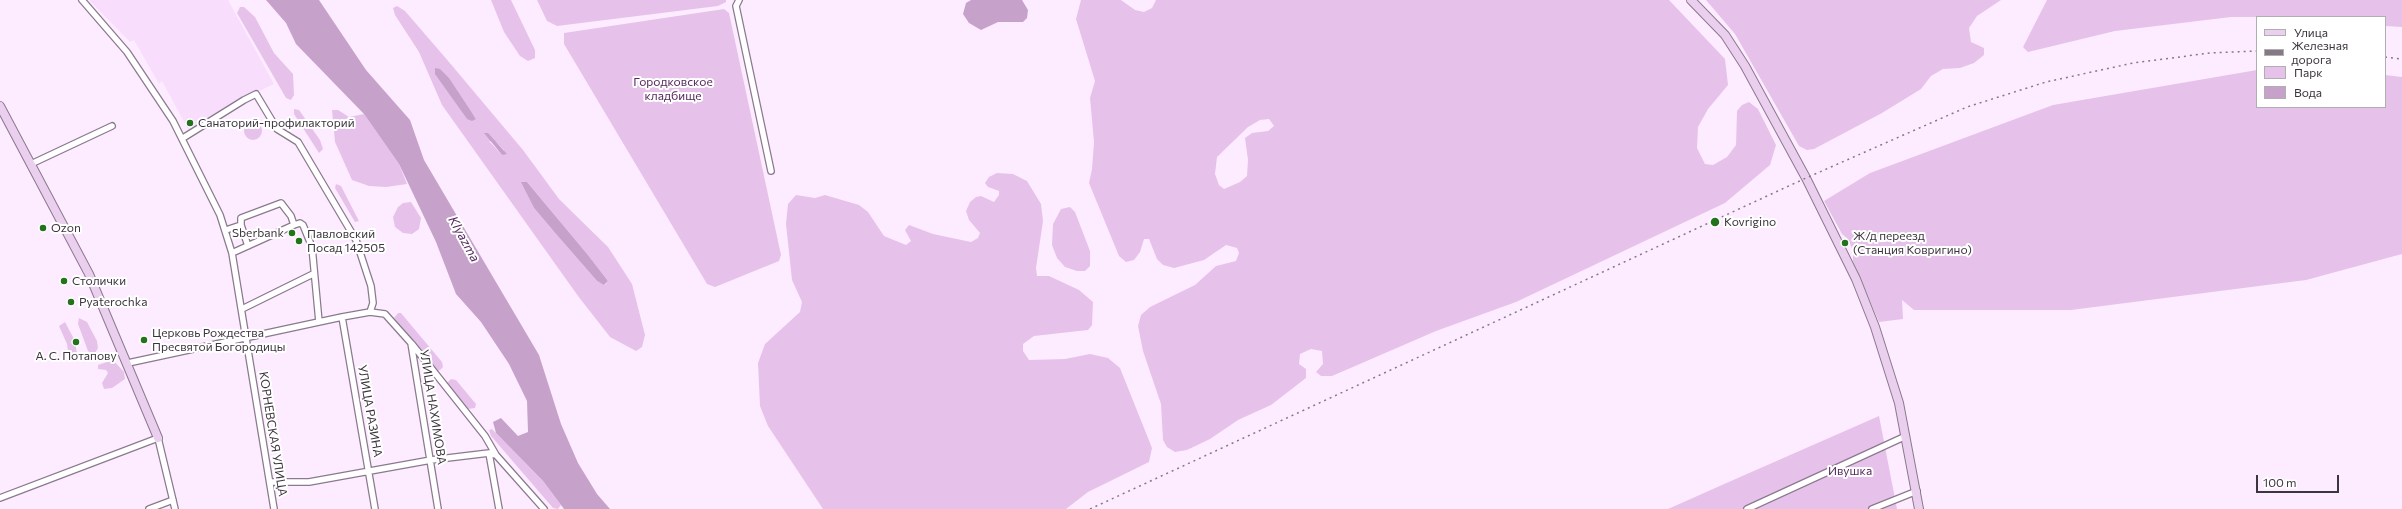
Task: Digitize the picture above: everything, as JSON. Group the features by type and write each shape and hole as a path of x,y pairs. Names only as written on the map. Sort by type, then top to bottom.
{"street":[{"name":"КОРНЕВСКАЯ УЛИЦА","path":"82,0 127,52 183,138 209,189 226,230 232,253 242,308 274,509"},
{"path":"739,0 736,6 771,171"},
{"path":"1691,0 1725,35 1744,66 1806,178 1842,249 1875,327 1899,403 1917,491 1919,509"},
{"path":"183,138 256,94 277,129 298,142 356,240 371,286 373,303 370,312"},
{"path":"0,106 89,274 158,438 175,509"},
{"path":"30,164 112,126"},
{"path":"248,246 241,225 241,218 281,203 291,216 294,226"},
{"path":"232,253 300,223 303,225 308,233 312,247 313,274 319,322"},
{"path":"226,230 241,225"},
{"path":"242,308 313,274"},
{"name":"УЛИЦА НАХИМОВА","path":"247,338 370,312 385,314 411,343 438,509"},
{"name":"УЛИЦА РАЗИНА","path":"342,318 375,509"},
{"path":"128,364 247,338"},
{"path":"411,343 486,436 496,455 544,509"},
{"path":"1747,509 1906,436"},
{"path":"0,498 158,438"},
{"path":"270,482 309,482 431,460 489,453 496,455"},
{"path":"489,453 499,509"},
{"path":"1872,509 1917,491"},
{"path":"150,509 173,500"}],"shaded area":[{"path":"89,0 228,0 274,84 232,104 189,131 162,81 159,84 134,40 130,42"}],"green space":[{"path":"491,0 511,0 535,50 535,58 528,61 520,56 504,32"},
{"path":"537,0 726,0 726,2 718,6 557,26 547,21"},
{"path":"1081,0 1121,0 1135,10 1144,12 1152,8 1156,0 1669,0 1725,59 1728,85 1708,109 1698,127 1697,148 1705,164 1713,165 1727,157 1736,145 1737,111 1742,105 1749,102 1758,109 1776,145 1770,165 1725,203 1516,302 1436,331 1332,376 1321,376 1316,372 1323,364 1322,351 1311,349 1300,354 1299,364 1306,369 1306,378 1271,405 1238,420 1210,439 1187,450 1175,452 1167,447 1163,440 1161,404 1143,351 1138,326 1141,315 1150,307 1195,285 1216,266 1236,261 1239,253 1237,248 1226,245 1204,260 1174,268 1163,265 1157,259 1149,239 1144,239 1140,252 1134,260 1126,262 1119,256 1089,183 1092,169 1094,142 1090,98 1095,81 1076,19","holes":["1269,119 1274,126 1268,131 1252,133 1245,138 1248,160 1247,176 1240,182 1224,189 1219,185 1215,174 1217,157 1248,127 1260,120"]},
{"path":"1706,0 2001,0 1977,16 1969,28 1971,42 1984,48 1984,55 1974,63 1960,68 1943,69 1931,76 1921,89 1882,113 1814,149 1807,150 1799,146 1735,34"},
{"path":"2047,0 2402,0 2402,27 2386,26 2386,16 2231,17 2115,31 2028,52 2023,47"},
{"path":"397,6 405,11 523,150 559,199 608,247 632,284 645,335 642,347 636,351 610,337 578,296 442,105 419,52 395,15 393,8","holes":["454,99 473,115 476,119 467,119","489,141 497,143 504,150 502,155","522,182 527,182 588,255 608,281 605,285 597,281 534,208"]},
{"path":"240,7 244,7 255,17 274,53 293,74 294,95 291,100 286,98 237,13"},
{"name":"Городковское кладбище","path":"724,9 729,13 781,255 779,261 715,287 707,284 564,44 564,33"},
{"path":"2256,70 2256,108 2386,108 2386,75 2402,77 2402,254 2306,280 2071,310 1914,310 1902,300 1903,319 1879,322 1853,261 1853,251 1848,239 1842,234 1824,201 1870,173 2053,105"},
{"path":"294,109 299,110 320,140 323,149 319,153 294,114"},
{"path":"332,110 338,110 349,117 364,114 399,164 407,184 386,187 369,186 352,180 335,142"},
{"path":"253,122 259,125 262,131 259,137 253,140 247,137 244,131 247,125"},
{"path":"997,173 1013,174 1027,181 1041,204 1043,221 1036,268 1037,276 1049,276 1079,290 1093,302 1092,325 1088,330 1034,336 1023,344 1023,351 1029,360 1065,359 1090,354 1108,358 1120,368 1152,448 1149,462 1088,492 1066,509 823,509 768,426 760,406 758,363 765,344 800,312 802,302 792,280 786,224 788,204 796,195 815,198 825,195 859,205 868,212 884,236 906,245 911,241 905,230 909,225 933,234 971,242 978,238 980,233 969,220 966,211 970,202 976,197 981,196 994,202 999,195 999,191 988,187 985,183 989,177"},
{"path":"336,184 341,186 359,221 355,222 335,188"},
{"path":"411,202 421,218 419,229 412,234 403,233 395,227 393,217 398,207 403,203"},
{"path":"1070,207 1075,212 1090,251 1090,266 1085,271 1077,271 1065,267 1057,258 1052,245 1053,224 1061,209"},
{"path":"398,313 401,313 442,362 443,367 440,370 437,371 394,318"},
{"path":"79,318 87,322 97,341 98,348 95,353 92,354 88,351 78,324"},
{"path":"65,322 75,341 77,360 74,361 69,358 67,344 59,326"},
{"path":"113,360 124,372 125,379 112,388 104,389 102,383 108,373 106,370 98,369 98,365"},
{"path":"451,379 456,380 476,404 475,408 468,409 447,383"},
{"name":"Ивушка","path":"1879,416 1897,509 1668,509 1731,481"},
{"path":"492,429 543,481 561,505 558,509 553,508 491,436 489,430"}],"water":[{"name":"Klyazma","path":"266,0 319,0 366,70 410,120 424,160 539,355 561,424 578,463 597,494 610,509 564,509 543,481 496,433 493,422 501,418 518,436 528,432 527,401 509,364 481,322 456,294 436,242 399,164 364,114 296,44 286,23"},
{"path":"971,0 1022,0 1028,10 1027,18 1023,22 998,22 981,30 969,23 963,14 966,3"},
{"path":"435,68 440,69 449,78 476,119 472,121 467,119 435,74"},
{"path":"484,133 488,133 507,154 502,155"},
{"path":"521,182 527,182 588,255 608,281 604,285 597,281 534,208"}],"railway":[{"path":"1090,509 1806,178 1967,107 2046,82 2133,63 2210,53 2256,51"},
{"path":"2386,57 2402,59"}],"place":[{"name":"Санаторий-профилакторий","path":"190,123"},
{"name":"Kovrigino","path":"1715,222"},
{"name":"Ozon","path":"43,228"},
{"name":"Sberbank","path":"292,233"},
{"name":"Павловский Посад 142505","path":"299,241"},
{"name":"Ж/д переезд (Станция Ковригино)","path":"1845,243"},
{"name":"Столички","path":"64,281"},
{"name":"Pyaterochka","path":"71,302"},
{"name":"Церковь Рождества Пресвятой Богородицы","path":"144,340"},
{"name":"А. С. Потапову","path":"76,342"}]}
